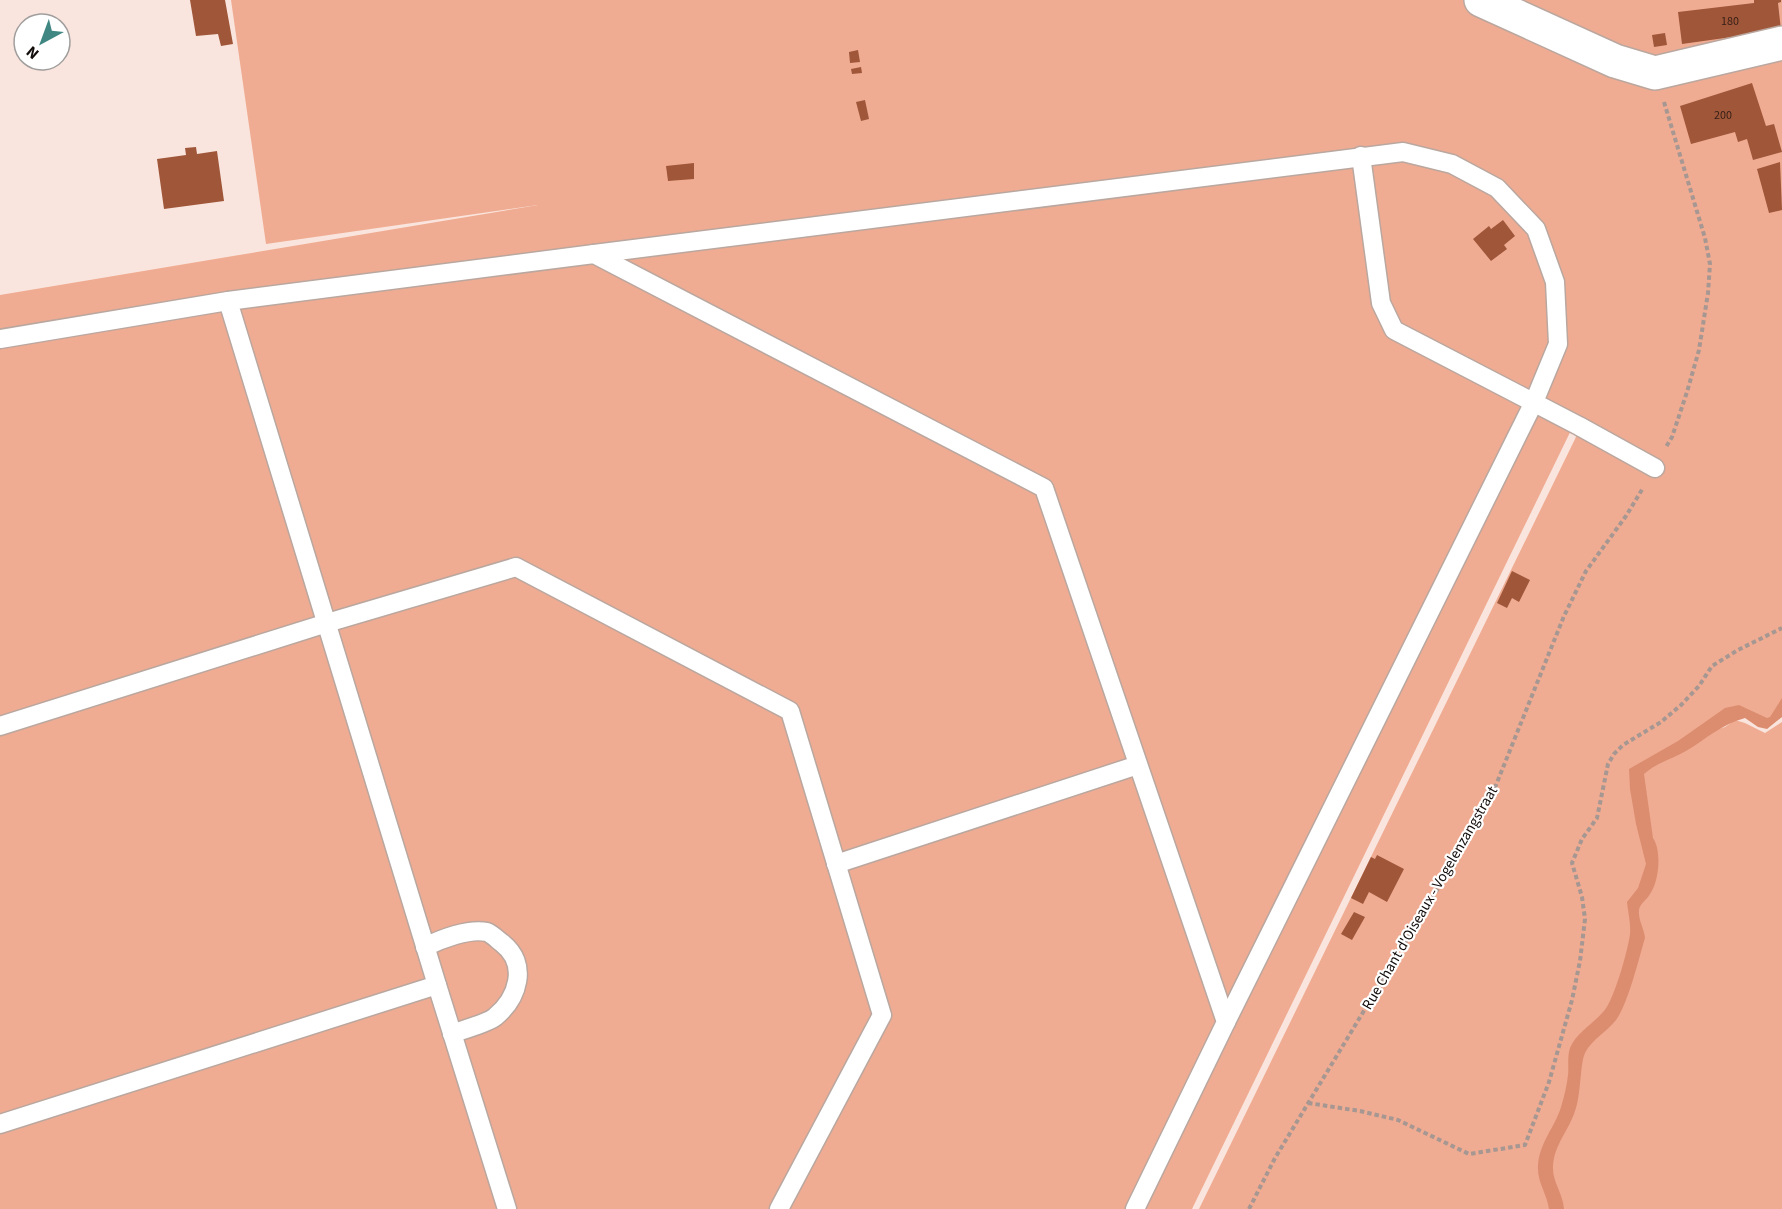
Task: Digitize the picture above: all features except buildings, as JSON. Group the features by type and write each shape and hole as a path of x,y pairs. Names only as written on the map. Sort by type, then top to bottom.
{"street":[{"path":"1481,0 1615,61 1655,73 1782,44"}],"lane":[{"path":"0,339 228,301 1361,156 1403,152 1452,164 1497,188 1536,230 1554,282 1558,344 1534,402 1135,1209"},
{"path":"1361,156 1381,303 1394,330 1655,468"},
{"path":"594,254 1044,488 1226,1022"},
{"path":"228,301 507,1209"},
{"path":"0,726 327,623 516,567 790,711 882,1015 779,1209"},
{"path":"836,864 1138,765"},
{"path":"425,947 462,933 488,932 511,951 519,981 510,1002 493,1019 452,1034"},
{"path":"0,1124 437,985"}],"path":[{"name":"Rue Chant d'Oiseaux - Vogelenzangstraat","path":"1249,1209 1275,1158 1475,827 1494,790 1564,616 1586,571 1626,516 1672,437 1699,350 1710,264 1705,238 1655,73"},
{"path":"1308,1103 1398,1120 1470,1154 1525,1145 1548,1083 1572,1000 1585,920 1582,897 1572,863 1582,839 1597,818 1608,764 1623,745 1661,722 1681,705 1699,686 1712,666 1782,628"}],"shaded area":[{"path":"231,0 1782,0 1782,710 1772,721 1733,713 1706,733 1725,727 1735,720 1765,733 1782,722 1782,1209 1199,1209 1575,439 1584,419 1578,416 1192,1209 0,1209 0,295 538,205 266,244"},
{"path":"1782,698 1782,717 1767,729 1758,727 1745,718 1721,728 1644,774 1653,838 1658,851 1656,882 1639,910 1645,938 1633,981 1620,1013 1585,1053 1577,1105 1554,1158 1554,1177 1564,1209 1549,1209 1538,1172 1541,1150 1562,1103 1568,1079 1570,1048 1581,1033 1604,1011 1616,986 1630,934 1627,902 1638,888 1646,864 1636,824 1629,769 1678,741 1725,708 1739,705 1767,718"}]}
